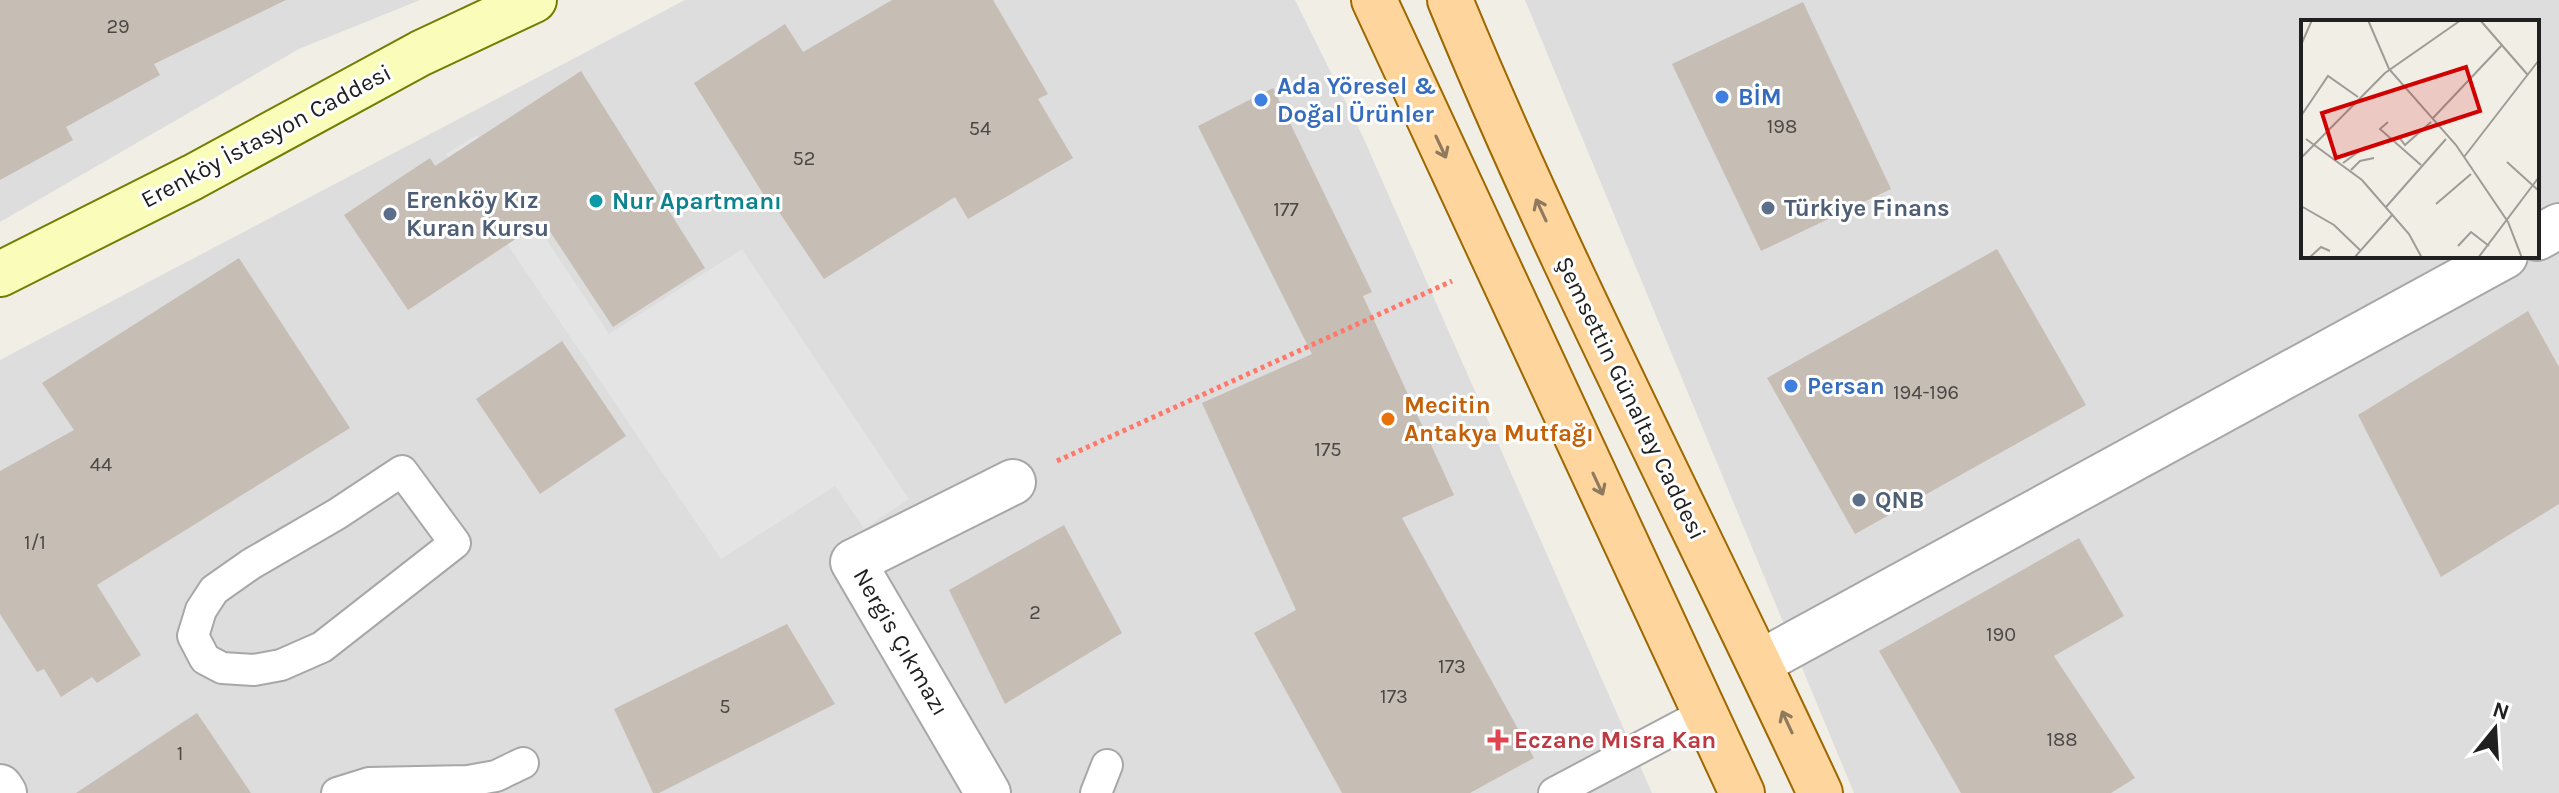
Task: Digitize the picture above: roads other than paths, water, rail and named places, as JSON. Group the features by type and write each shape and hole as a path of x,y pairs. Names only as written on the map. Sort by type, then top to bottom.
{"main road":[{"path":"1374,0 1742,793"},
{"name":"Şemsettin Günaltay Caddesi","path":"1450,0 1497,115 1545,219 1820,793"}],"street":[{"name":"Erenköy İstasyon Caddesi","path":"0,274 193,177 421,53 534,0"},
{"path":"2539,237 2559,226"},
{"path":"1759,663 2501,258"},
{"name":"Nergis Çıkmazı","path":"988,793 853,562 1013,482"},
{"path":"0,787 4,793"}],"lane":[{"path":"402,471 455,543 322,647 281,665 254,670 222,668 205,659 193,636 201,610 214,590 402,471"},
{"path":"1554,793 1705,713"},
{"path":"337,793 369,783 468,781 496,776 523,763"}],"place":[{"name":"BİM","path":"1722,97"},
{"name":"Ada Yöresel & Doğal Ürünler","path":"1261,100"},
{"name":"Nur Apartmanı","path":"596,201"},
{"name":"Türkiye Finans","path":"1768,208"},
{"name":"Erenköy Kız Kuran Kursu","path":"390,214"},
{"name":"Persan","path":"1791,386"},
{"name":"Mecitin Antakya Mutfağı","path":"1388,419"},
{"name":"QNB","path":"1859,500"},
{"name":"Eczane Mısra Kan","path":"1498,740"}]}
